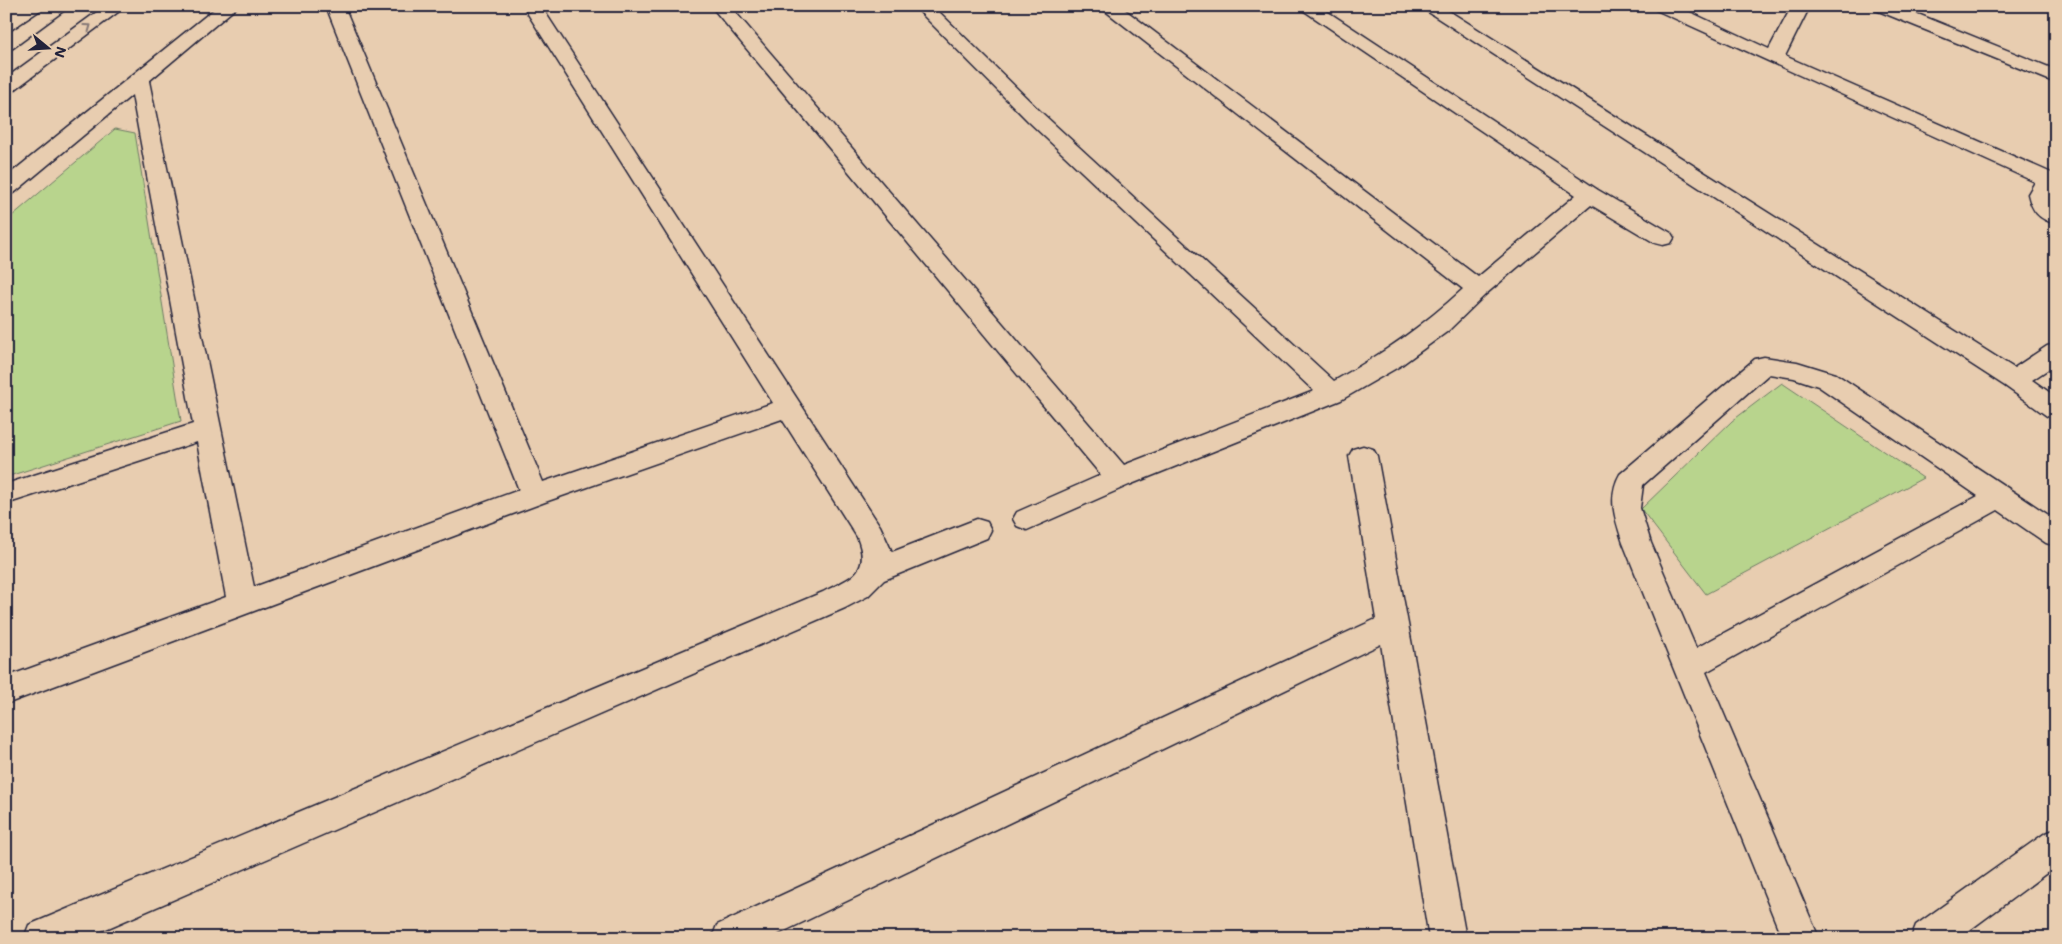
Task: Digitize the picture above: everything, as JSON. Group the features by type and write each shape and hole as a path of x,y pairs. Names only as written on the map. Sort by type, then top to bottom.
{"street":[{"path":"6,44 61,6"},
{"path":"6,88 116,6"},
{"path":"6,188 229,6"},
{"path":"335,6 535,495"},
{"path":"532,6 870,534 878,554 874,572"},
{"path":"720,6 1119,478"},
{"path":"923,6 1035,117 1332,394"},
{"path":"1108,6 1478,289"},
{"path":"1306,6 1590,195 1662,238"},
{"path":"1428,6 2014,380 2056,410"},
{"path":"1662,6 1774,58 2052,181 2039,194 2043,209 2056,217"},
{"path":"1774,58 1801,6"},
{"path":"1882,6 2056,77"},
{"path":"139,79 242,604"},
{"path":"1027,519 1119,478 1332,394 1391,360 1438,326 1478,289 1590,195"},
{"path":"2014,380 2056,352"},
{"path":"1801,938 1637,543 1626,508 1630,481 1764,365 1797,370 1827,380 2056,535"},
{"path":"6,691 535,495 788,408"},
{"path":"6,494 207,429"},
{"path":"1363,456 1448,938"},
{"path":"1688,667 1999,497"},
{"path":"42,938 834,600 857,588 874,572 977,530"},
{"path":"730,938 1392,625"},
{"path":"1929,938 2056,845"}],"green space":[{"path":"115,129 135,133 181,421 6,477 6,221"},
{"path":"1782,383 1923,478 1706,594 1641,509 1732,421"}]}
